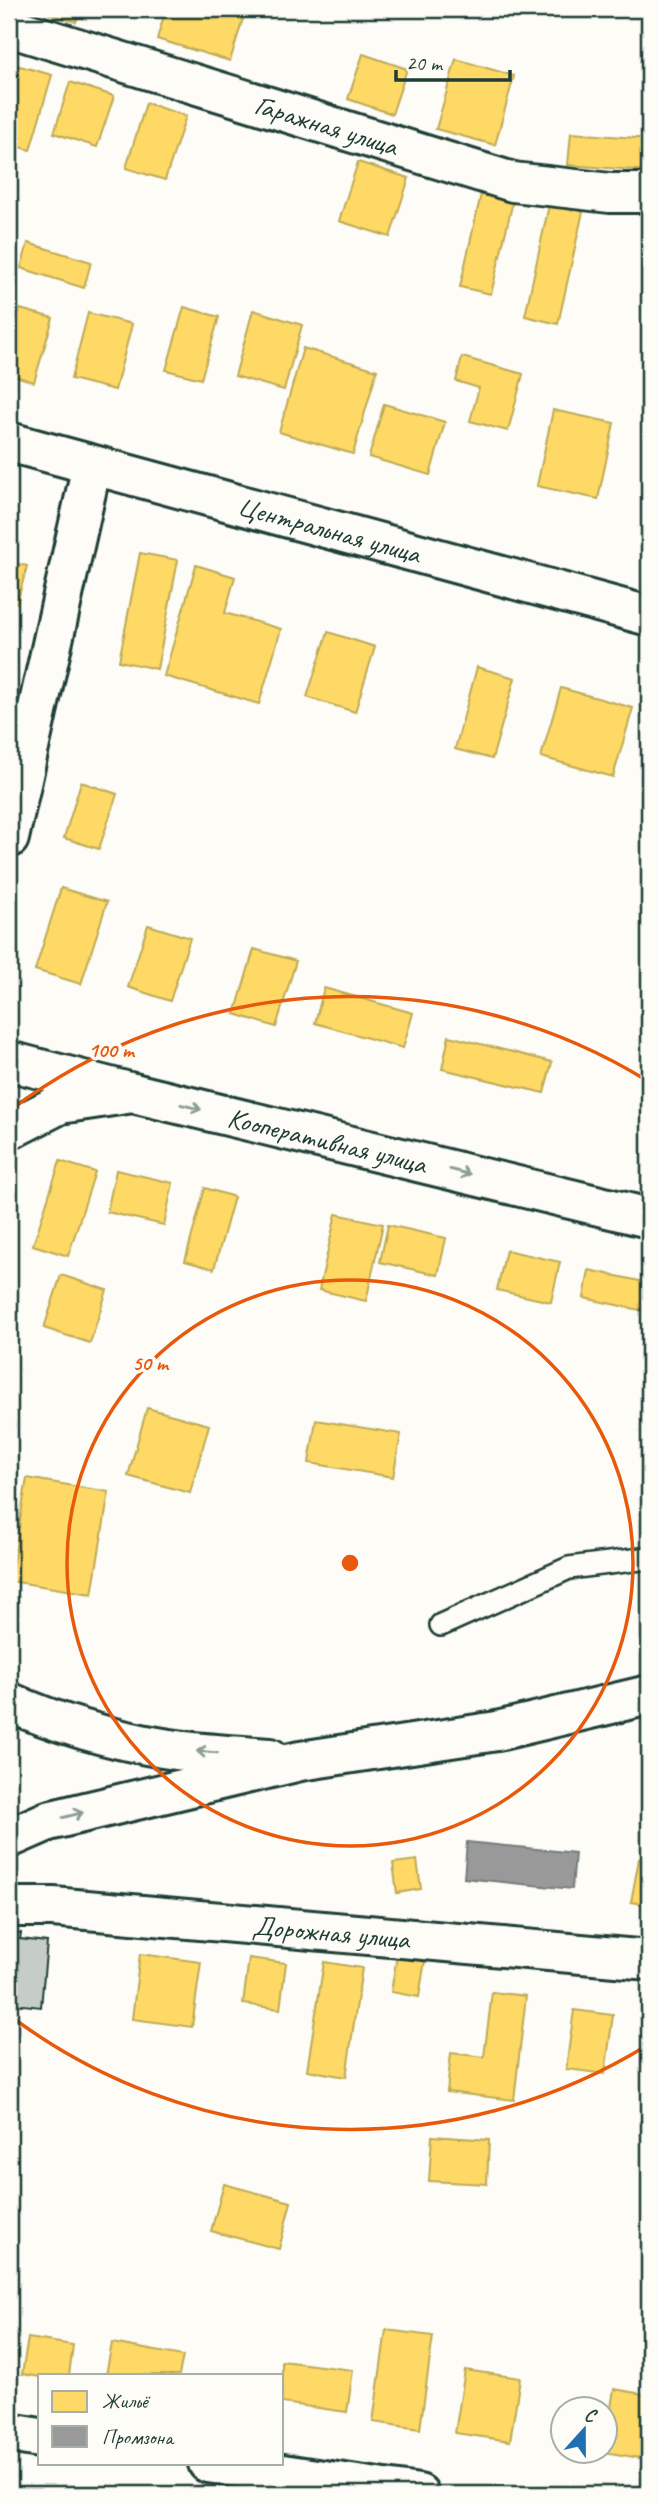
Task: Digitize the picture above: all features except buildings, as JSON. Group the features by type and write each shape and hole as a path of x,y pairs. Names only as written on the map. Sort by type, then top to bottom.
{"street":[{"name":"Гаражная улица","path":"9,27 513,182 610,193 649,193"},
{"name":"Центральная улица","path":"9,442 649,617"},
{"path":"9,838 92,465"},
{"path":"9,1061 133,1093"},
{"name":"Кооперативная улица","path":"9,1130 60,1104 133,1093 649,1218"},
{"path":"9,1838 48,1821 300,1761 497,1731 649,1695"},
{"path":"9,1702 100,1735 164,1748 300,1761"},
{"name":"Дорожная улица","path":"14,1907 53,1907 649,1959"},
{"path":"9,2433 38,2438"},
{"path":"215,2464 419,2494"}],"lane":[{"path":"441,1625 569,1569 649,1558"}]}
